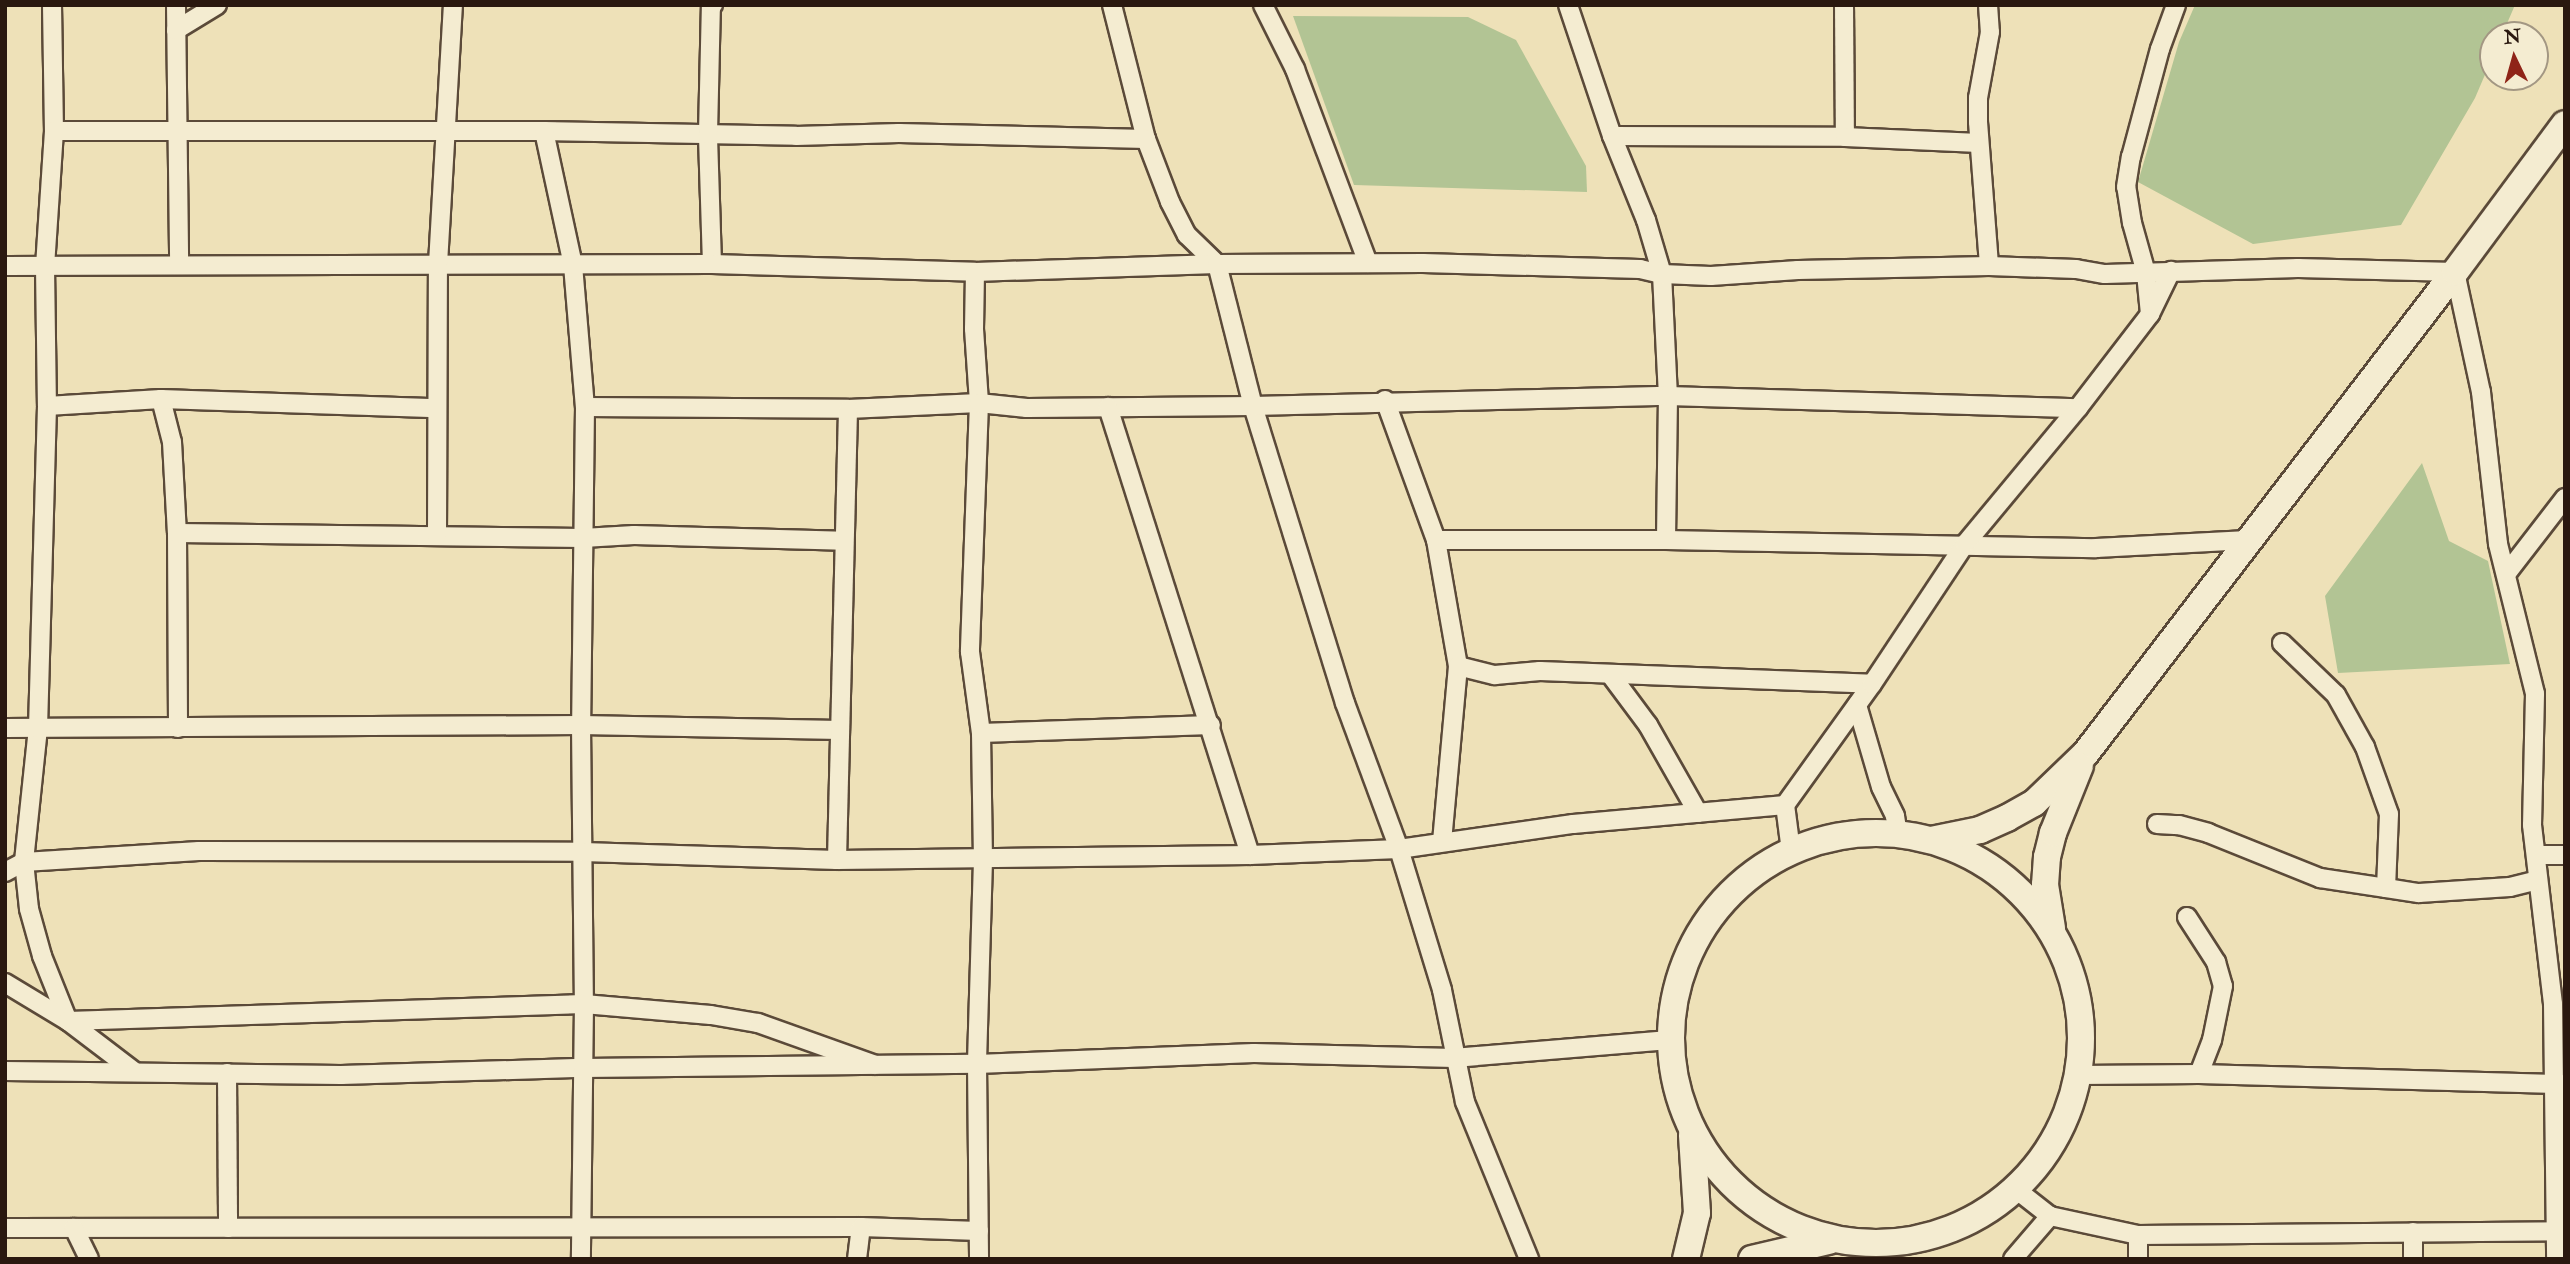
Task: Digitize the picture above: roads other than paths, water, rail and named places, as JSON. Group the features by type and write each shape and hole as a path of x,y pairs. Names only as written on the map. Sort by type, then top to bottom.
{"street":[{"path":"52,5 54,131 45,267 47,406 38,728 24,862 29,909 42,956 68,1021"},
{"path":"176,5 179,264"},
{"path":"176,30 217,5"},
{"path":"437,535 438,264 453,5"},
{"path":"712,264 708,134 713,5"},
{"path":"1112,5 1146,139 1178,222 1187,235 1217,264 1253,405 1345,703 1399,849 1447,1008 1454,1058 1465,1102 1529,1259"},
{"path":"1263,5 1295,69 1368,263"},
{"path":"1568,5 1612,136 1646,220 1662,274 1668,396 1665,540"},
{"path":"1844,5 1845,137"},
{"path":"1988,5 1990,32 1978,98 1989,266"},
{"path":"2150,314 2146,273 2132,223 2126,187 2131,157 2160,49 2176,5"},
{"path":"1931,841 1980,830 2034,803 2086,753 2455,272 2565,124"},
{"path":"54,131 899,133 1146,139"},
{"path":"544,131 573,265 585,407 581,725 584,1004 581,1259"},
{"path":"1612,136 1845,137 1979,143"},
{"path":"5,266 712,264 975,272 1217,264 1368,263 1538,265 1640,269 1662,274 1711,276 1798,270 1989,266 2076,269 2105,274 2298,268 2455,272"},
{"path":"1791,851 1785,806 1872,684 1965,544 2078,408 2150,314 2171,271"},
{"path":"975,272 974,329 979,402 970,652 981,733 984,860 977,1064 979,1259"},
{"path":"2455,272 2481,392 2498,544 2535,694 2532,825 2560,1084 2560,1231 2556,1259"},
{"path":"585,407 848,409 979,402 1027,408 1668,396 2078,408"},
{"path":"47,406 161,399 437,408"},
{"path":"161,399 172,442 177,533 177,728"},
{"path":"1385,400 1436,540 1458,666 1442,842"},
{"path":"1108,407 1211,725 1250,855"},
{"path":"837,860 848,409"},
{"path":"2507,573 2565,498"},
{"path":"177,533 583,538 634,535 844,541"},
{"path":"1436,540 1665,540 2096,548 2248,540"},
{"path":"2282,643 2336,695 2365,747 2389,814 2386,888"},
{"path":"1458,666 1495,675 1540,671 1872,684"},
{"path":"1610,674 1648,725 1698,813"},
{"path":"1857,705 1881,787 1895,816 1898,834"},
{"path":"5,728 581,725 839,730"},
{"path":"981,733 1211,725"},
{"path":"2053,933 2045,885 2047,857 2053,833 2086,753"},
{"path":"5,862 187,852 583,852 837,860 1250,855 1399,849 1573,824 1785,806"},
{"path":"2157,824 2179,825 2208,833 2320,878 2420,893 2510,887 2538,880"},
{"path":"1864,834 1898,834 1931,841 1962,852 2010,883 2031,903 2053,933 2069,966 2079,1002 2082,1038 2078,1075 2063,1125 2034,1169 2013,1187 1966,1222 1934,1235 1900,1241 1838,1239 1798,1228 1755,1204 1717,1169 1691,1130 1675,1086 1670,1040 1675,994 1689,950 1714,911 1737,887 1762,867 1791,851 1831,838 1864,834"},
{"path":"2536,855 2565,855"},
{"path":"5,872 24,862"},
{"path":"2187,917 2216,962 2223,986 2212,1040 2199,1074"},
{"path":"5,983 68,1021 135,1072"},
{"path":"68,1021 584,1004 711,1014 758,1023 875,1065"},
{"path":"5,1071 341,1075 583,1068 977,1064 1254,1053 1454,1058 1670,1040"},
{"path":"227,1073 228,1228"},
{"path":"2078,1075 2199,1074 2560,1084"},
{"path":"1686,1259 1697,1213 1691,1130"},
{"path":"2013,1187 2050,1216 2138,1235 2560,1231"},
{"path":"2013,1259 2050,1216"},
{"path":"5,1228 861,1227 979,1231"},
{"path":"857,1259 861,1227"},
{"path":"74,1228 89,1259"},
{"path":"2413,1233 2413,1259"},
{"path":"2138,1235 2138,1259"},
{"path":"1752,1259 1838,1239"}]}
